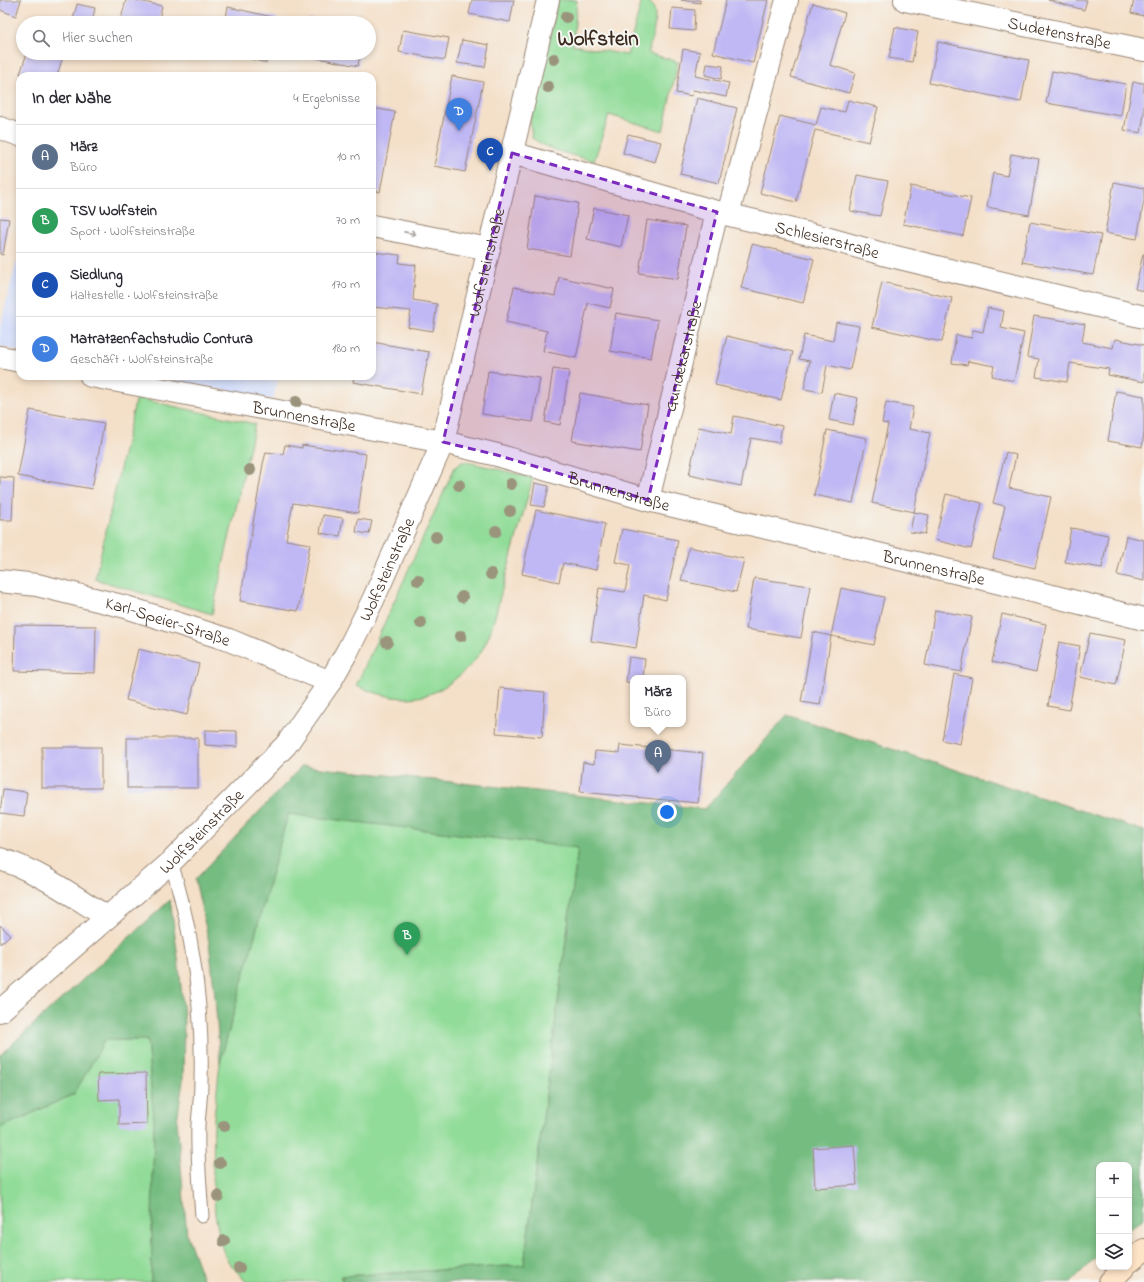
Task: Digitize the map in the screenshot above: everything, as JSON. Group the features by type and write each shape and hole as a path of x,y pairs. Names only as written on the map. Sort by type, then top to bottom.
{"main road":[{"path":"1132,1260 1144,1250"},
{"path":"1110,1282 1121,1270"}],"street":[{"name":"Wolfsteinstraße","path":"0,1010 171,862 286,745 330,682 348,650 373,600 443,442 548,0"},
{"name":"Gundekarstraße","path":"648,500 722,213 787,0"},
{"name":"Sudetenstraße","path":"905,0 1144,50"},
{"path":"0,128 16,134"},
{"name":"Schlesierstraße","path":"512,153 722,213 907,260 1144,317"},
{"path":"376,227 489,248"},
{"path":"0,357 16,361"},
{"name":"Brunnenstraße","path":"112,380 443,442 497,455 648,500 984,579 1144,619"},
{"name":"Karl-Speier-Straße","path":"0,581 37,584 126,607 229,640 330,682"},
{"path":"0,859 17,864 37,874 107,918"}],"lane":[{"path":"171,862 177,879 192,944 199,1014 201,1083 198,1125 202,1216"}],"highlighted area":[{"path":"512,153 717,212 648,500 497,455 443,442"}],"shaded area":[{"path":"16,263 16,350 0,347 0,327"},
{"path":"170,380 278,380 273,400"}],"green space":[{"path":"558,0 577,0 573,45 627,55 642,0 649,2 653,7 655,22 648,53 678,62 663,131 609,115 594,161 569,155 546,146 532,138 530,120"},
{"path":"136,398 255,424 212,614 95,579"},
{"path":"462,462 533,478 486,643 477,658 463,673 445,686 427,695 410,698 394,697 379,694 356,686 455,467"},
{"path":"787,715 1144,831 1144,1218 1132,1227 1132,1162 1096,1162 1096,1257 1071,1282 342,1282 342,1276 524,1265 578,848 288,814 220,1063 209,942 195,880 302,766 705,809"},
{"path":"288,814 578,848 524,1265 342,1276 342,1282 246,1282 227,1260 221,1245 215,1214 213,1173 214,1118 220,1063"},
{"path":"170,900 184,1016 183,1081 177,1121 187,1235 204,1282 151,1282 154,1122 147,1040 105,1040 74,1094 0,1128 0,1055"},
{"path":"105,1040 147,1040 154,1122 151,1282 0,1282 0,1128 74,1094"}],"building":[{"path":"0,0 21,0 16,16 0,10"},
{"path":"126,0 135,0 162,6 160,16 122,16"},
{"path":"472,0 514,0 510,22 469,14"},
{"path":"681,0 700,0 700,3"},
{"path":"726,0 768,0 753,63 713,53"},
{"path":"1048,0 1087,0 1084,10"},
{"path":"1134,0 1144,0 1144,16 1131,13"},
{"path":"813,3 845,13 830,65 855,73 849,93 791,77"},
{"path":"77,4 95,8 93,16 74,16"},
{"path":"228,7 268,16 226,16"},
{"path":"672,8 695,10 694,31 670,29"},
{"path":"895,27 918,32 912,62 889,58"},
{"path":"403,30 449,38 445,60 399,52"},
{"path":"462,40 489,45 485,67 457,63"},
{"path":"938,42 1029,60 1021,102 929,83"},
{"path":"683,49 700,52 695,76 729,83 726,97 693,90 692,96 676,93"},
{"path":"25,60 62,60 58,72 21,72"},
{"path":"255,60 267,60 266,63"},
{"path":"327,60 359,60 358,66"},
{"path":"707,64 723,66 721,79 705,75"},
{"path":"1052,71 1126,84 1121,116 1046,103"},
{"path":"452,76 483,82 465,172 434,166"},
{"path":"1133,82 1144,83 1144,114 1141,133 1124,130"},
{"path":"697,98 737,108 719,183 680,174"},
{"path":"848,100 878,107 869,142 815,130 796,202 760,193 780,116 816,125 821,107 845,112"},
{"path":"376,109 395,112 380,192 376,191"},
{"path":"628,134 661,142 655,162 623,153"},
{"path":"1011,154 1039,159 1029,215 987,207 993,173 1007,176"},
{"path":"857,175 888,181 880,216 850,211"},
{"path":"1114,182 1144,188 1144,201 1137,239 1105,233"},
{"path":"911,186 971,198 963,236 903,224"},
{"path":"535,196 578,203 570,256 527,249"},
{"path":"594,208 628,215 621,247 587,239"},
{"path":"0,218 9,219 3,255 0,254"},
{"path":"647,220 686,226 678,279 639,273"},
{"path":"1030,222 1101,235 1093,275 1022,262"},
{"path":"752,244 814,259 803,303 741,288"},
{"path":"376,252 400,255 399,263 416,265 413,300 437,304 433,331 408,327 411,311 376,307"},
{"path":"1144,254 1144,291 1135,289"},
{"path":"559,277 614,289 610,308 588,303 576,358 543,351 547,331 506,322 514,287 555,296"},
{"path":"882,282 952,298 942,342 872,327"},
{"path":"988,308 1004,311 1001,328 1024,333 1014,381 992,376 994,366 968,361 967,365 952,363 956,335 972,338 973,330 983,332"},
{"path":"616,313 658,320 651,358 610,351"},
{"path":"1034,316 1085,324 1082,342 1113,348 1115,339 1144,345 1144,382 1108,375 1109,369 1070,363 1067,382 1036,377 1039,359 1027,357"},
{"path":"836,322 859,326 850,370 827,365 822,392 804,389 810,361 799,359 804,335 833,341"},
{"path":"727,336 793,352 781,400 715,385"},
{"path":"376,343 429,352 421,394 353,382 353,380 376,380"},
{"path":"553,369 569,371 560,425 545,422"},
{"path":"488,371 540,378 533,422 482,414"},
{"path":"1116,391 1144,396 1144,433 1142,447 1108,441"},
{"path":"580,393 648,405 640,452 572,441"},
{"path":"834,393 858,398 853,425 829,420"},
{"path":"886,402 913,407 909,429 930,433 914,512 872,503 888,424 882,423"},
{"path":"30,410 104,423 92,489 18,476"},
{"path":"734,416 782,426 779,443 751,438 741,486 689,475 699,427 731,434"},
{"path":"827,430 867,438 853,503 814,495"},
{"path":"285,445 302,448 302,445 366,454 358,513 293,503 286,540 310,544 298,611 240,601 266,452 283,454"},
{"path":"1006,452 1016,455 1009,488 1051,497 1035,568 993,558 1005,506 993,503"},
{"path":"0,477 14,478 12,520 0,520"},
{"path":"535,483 549,486 544,507 531,505"},
{"path":"946,494 982,503 971,549 935,540"},
{"path":"536,510 605,524 596,570 563,563 559,582 522,574"},
{"path":"914,512 929,515 925,534 910,532"},
{"path":"323,515 343,518 340,536 320,533"},
{"path":"358,519 372,521 369,534 356,532"},
{"path":"1071,528 1108,535 1102,568 1065,562"},
{"path":"622,529 678,540 666,600 644,595 636,648 591,641 599,588 625,592 630,565 615,562"},
{"path":"1126,536 1144,540 1144,581 1117,575"},
{"path":"689,547 744,559 736,592 681,581"},
{"path":"754,578 810,586 801,638 746,629"},
{"path":"841,588 884,597 874,645 831,636"},
{"path":"935,610 972,617 961,672 925,665"},
{"path":"1002,614 1046,624 1036,672 992,662"},
{"path":"15,625 96,626 95,673 14,671"},
{"path":"813,632 831,636 820,705 801,702"},
{"path":"1090,633 1126,640 1116,685 1080,677"},
{"path":"1059,642 1080,646 1069,710 1048,706"},
{"path":"138,649 199,664 187,715 126,700"},
{"path":"629,657 645,659 643,675 630,675 630,683 626,682"},
{"path":"954,674 972,678 960,744 942,740"},
{"path":"500,688 545,692 542,737 496,733"},
{"path":"205,730 237,731 237,747 205,745"},
{"path":"127,738 198,738 198,788 127,788"},
{"path":"620,745 703,753 698,803 580,792 583,762 594,764 595,751 619,753"},
{"path":"42,747 101,747 101,788 42,788"},
{"path":"3,789 27,792 24,816 0,813"},
{"path":"0,925 10,935 0,944"},
{"path":"146,1073 147,1124 119,1125 119,1099 99,1100 98,1074"},
{"path":"854,1145 857,1185 815,1188 813,1148"}],"place":[{"name":"Matratzenfachstudio Contura","path":"459,131"},
{"name":"Siedlung","path":"490,171"},
{"name":"März","path":"658,773"},
{"name":"TSV Wolfstein","path":"407,955"}],"district":[{"name":"Wolfstein","path":"598,38"}]}
